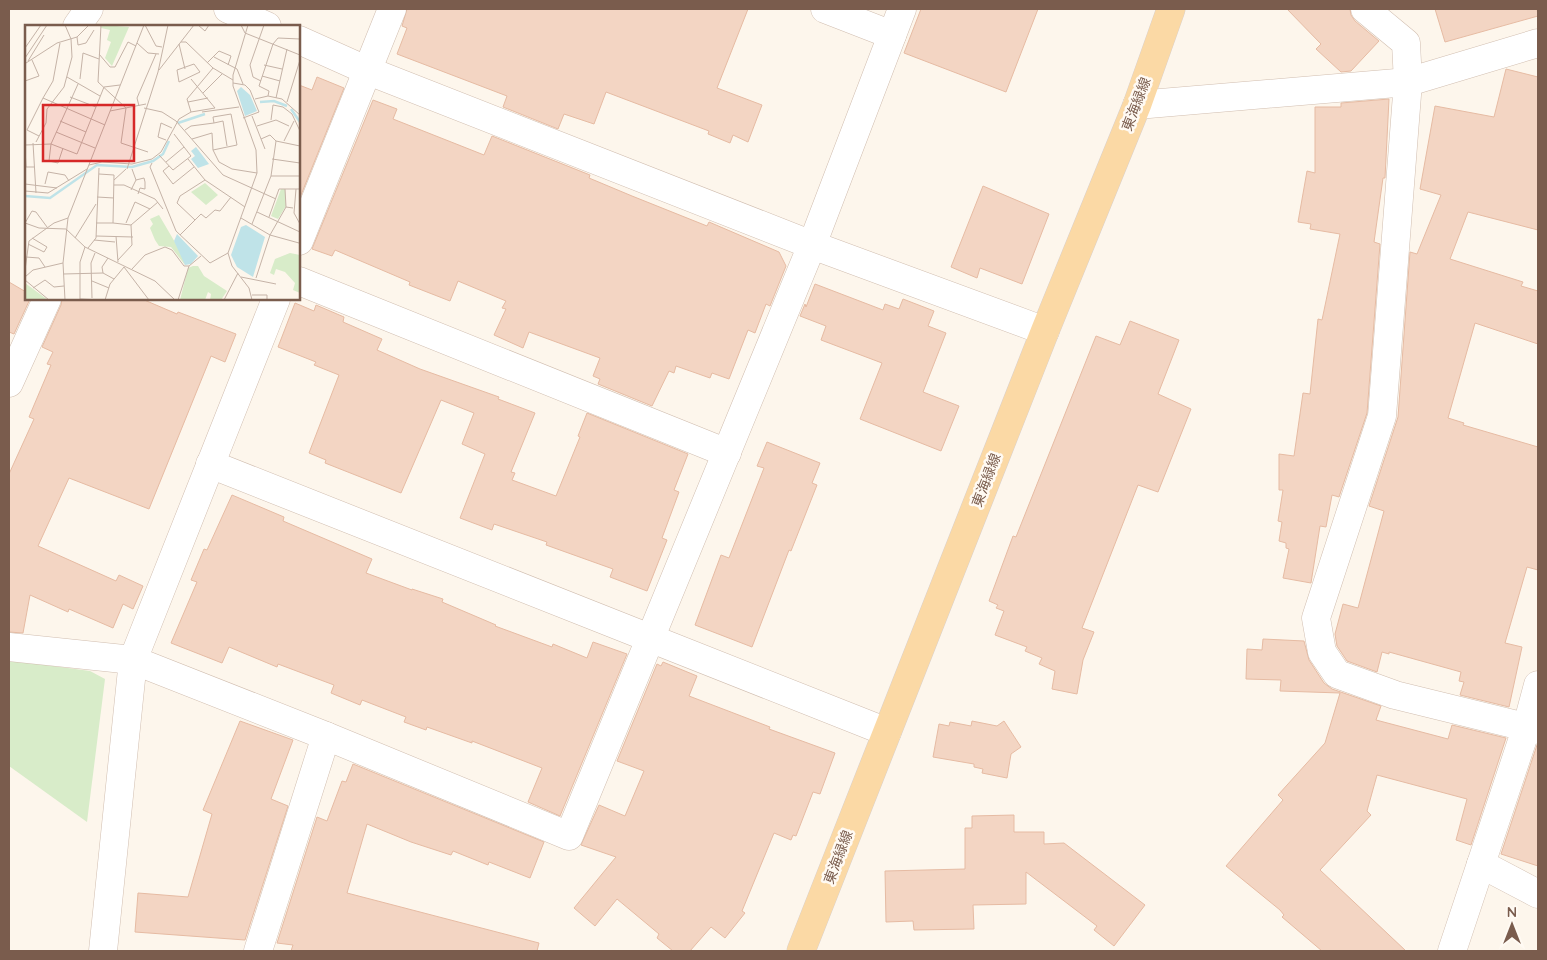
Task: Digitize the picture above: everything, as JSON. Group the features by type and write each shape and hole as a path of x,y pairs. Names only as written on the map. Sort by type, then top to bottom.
{"main road":[{"name":"東海緑線","path":"801,951 1045,331 1137,105 1171,9"}],"street":[{"path":"78,25 89,9"},
{"path":"228,9 265,25"},
{"path":"300,237 392,9"},
{"path":"825,9 892,35"},
{"path":"9,647 133,660 326,736 570,836 812,245 902,9"},
{"path":"1365,9 1406,43 1408,82 1382,416 1316,618 1322,652 1337,674 1395,695 1533,728"},
{"path":"300,40 366,70 812,245 1045,331"},
{"path":"1137,105 1408,82 1538,43"},
{"path":"300,281 727,453"},
{"path":"10,379 47,300"},
{"path":"103,951 133,660 276,300"},
{"path":"210,464 887,732"},
{"path":"1452,951 1482,864 1533,728 1538,685"},
{"path":"258,951 326,736"},
{"path":"1482,864 1538,894"}],"green space":[{"path":"9,660 90,671 105,679 87,822 9,766"}],"building":[{"path":"407,9 748,9 717,88 762,105 748,142 733,135 730,143 708,134 709,131 606,92 594,124 564,114 558,129 503,107 507,96 397,54 407,28 402,26"},
{"path":"921,9 1038,9 1006,92 904,53"},
{"path":"1287,9 1350,9 1355,21 1379,41 1351,71 1341,72 1316,49 1321,44"},
{"path":"1435,9 1537,9 1538,16 1445,42"},
{"path":"1506,69 1538,77 1538,230 1468,212 1450,259 1523,282 1521,286 1538,291 1538,344 1475,323 1448,418 1464,423 1463,425 1538,447 1538,570 1527,567 1505,643 1522,647 1509,707 1460,695 1464,682 1459,681 1461,672 1389,652 1389,654 1382,652 1377,672 1347,661 1337,646 1335,634 1343,604 1358,608 1384,511 1369,506 1398,417 1410,252 1417,254 1441,195 1420,189 1435,106 1494,117"},
{"path":"317,77 344,88 300,198 300,85 312,90"},
{"path":"1389,99 1385,178 1383,178 1374,242 1380,244 1367,413 1339,497 1332,495 1326,527 1320,526 1311,583 1283,578 1289,549 1286,548 1286,543 1279,541 1282,522 1278,521 1283,490 1279,490 1279,454 1294,456 1303,393 1310,394 1318,319 1322,320 1340,234 1310,229 1311,224 1298,222 1307,171 1315,173 1315,107 1341,107 1341,103"},
{"path":"373,100 397,109 393,119 484,155 492,136 590,175 589,178 632,196 707,226 709,222 779,252 786,266 770,306 766,304 755,333 748,330 729,379 712,373 710,378 676,366 674,373 669,371 652,406 598,384 600,379 593,376 600,358 529,332 523,348 494,335 506,309 502,308 506,301 458,281 450,301 409,285 410,282 335,250 332,256 312,249"},
{"path":"983,186 1049,214 1022,284 980,268 977,278 951,267"},
{"path":"9,282 25,291 25,300 30,300 14,334 9,332"},
{"path":"815,284 883,310 885,304 899,309 903,299 934,311 928,326 946,333 923,392 959,406 941,451 860,419 882,363 821,340 826,326 800,316 805,304 806,307"},
{"path":"62,300 144,300 177,314 178,312 236,334 225,362 211,356 149,509 69,478 38,546 116,581 119,575 143,586 133,609 123,604 113,628 69,609 68,612 30,595 23,633 9,632 9,474 34,419 29,417 51,365 47,364 53,352 42,347"},
{"path":"295,303 314,311 316,305 344,317 343,322 382,339 377,350 420,369 499,397 498,399 535,413 511,472 515,473 512,480 556,496 580,437 578,436 587,413 688,454 674,490 679,492 662,538 667,540 647,591 610,577 613,569 546,545 547,542 494,524 492,530 460,518 485,454 462,444 474,413 441,400 401,493 325,463 326,460 309,453 339,375 314,365 316,362 278,347"},
{"path":"1130,321 1179,340 1158,394 1191,409 1158,492 1138,485 1082,628 1094,632 1083,660 1077,694 1052,689 1055,671 1039,664 1042,658 1025,651 1027,647 995,635 1004,611 996,608 998,605 989,601 1013,536 1016,537 1096,336 1120,345"},
{"path":"767,442 820,463 812,483 817,485 791,551 789,550 752,647 695,625 721,555 729,558 764,468 757,466"},
{"path":"232,495 284,517 283,521 372,559 366,573 443,599 442,602 495,626 552,647 553,644 587,658 593,642 627,654 560,816 528,802 542,768 472,741 472,743 427,727 426,730 404,722 406,717 362,700 360,705 331,693 334,685 278,664 277,667 229,647 222,663 171,643 197,582 191,580 204,549 207,550"},
{"path":"1263,639 1304,641 1309,660 1324,683 1332,689 1381,706 1376,720 1448,739 1452,725 1506,738 1471,845 1456,840 1467,799 1377,775 1367,811 1371,815 1320,870 1406,951 1322,951 1282,917 1284,915 1280,910 1226,866 1283,800 1278,795 1325,743 1340,693 1280,691 1281,680 1246,679 1247,649 1262,650"},
{"path":"663,662 697,676 689,696 770,727 769,729 835,753 820,794 813,792 796,836 793,835 791,840 774,833 742,911 745,913 725,938 711,927 690,951 673,951 657,938 659,934 617,899 595,926 574,908 616,857 581,845 599,805 625,816 644,771 617,761 657,664 661,666"},
{"path":"240,721 293,740 271,799 288,806 245,940 135,932 138,893 188,897 212,814 203,810"},
{"path":"972,721 997,726 1004,721 1021,747 1011,754 1007,778 982,773 983,769 974,767 974,764 933,757 939,724 949,726 950,722 971,726"},
{"path":"1538,745 1538,866 1501,854"},
{"path":"353,764 544,842 530,878 489,862 488,865 453,851 451,855 411,842 367,824 347,893 539,943 537,951 291,951 293,945 277,943 317,817 327,821 342,781 346,782"},
{"path":"1014,815 1014,832 1044,832 1044,844 1064,843 1145,905 1114,946 1094,930 1097,926 1026,872 1026,904 973,905 974,929 914,930 913,921 886,922 885,871 965,869 965,828 972,828 972,816"}]}
